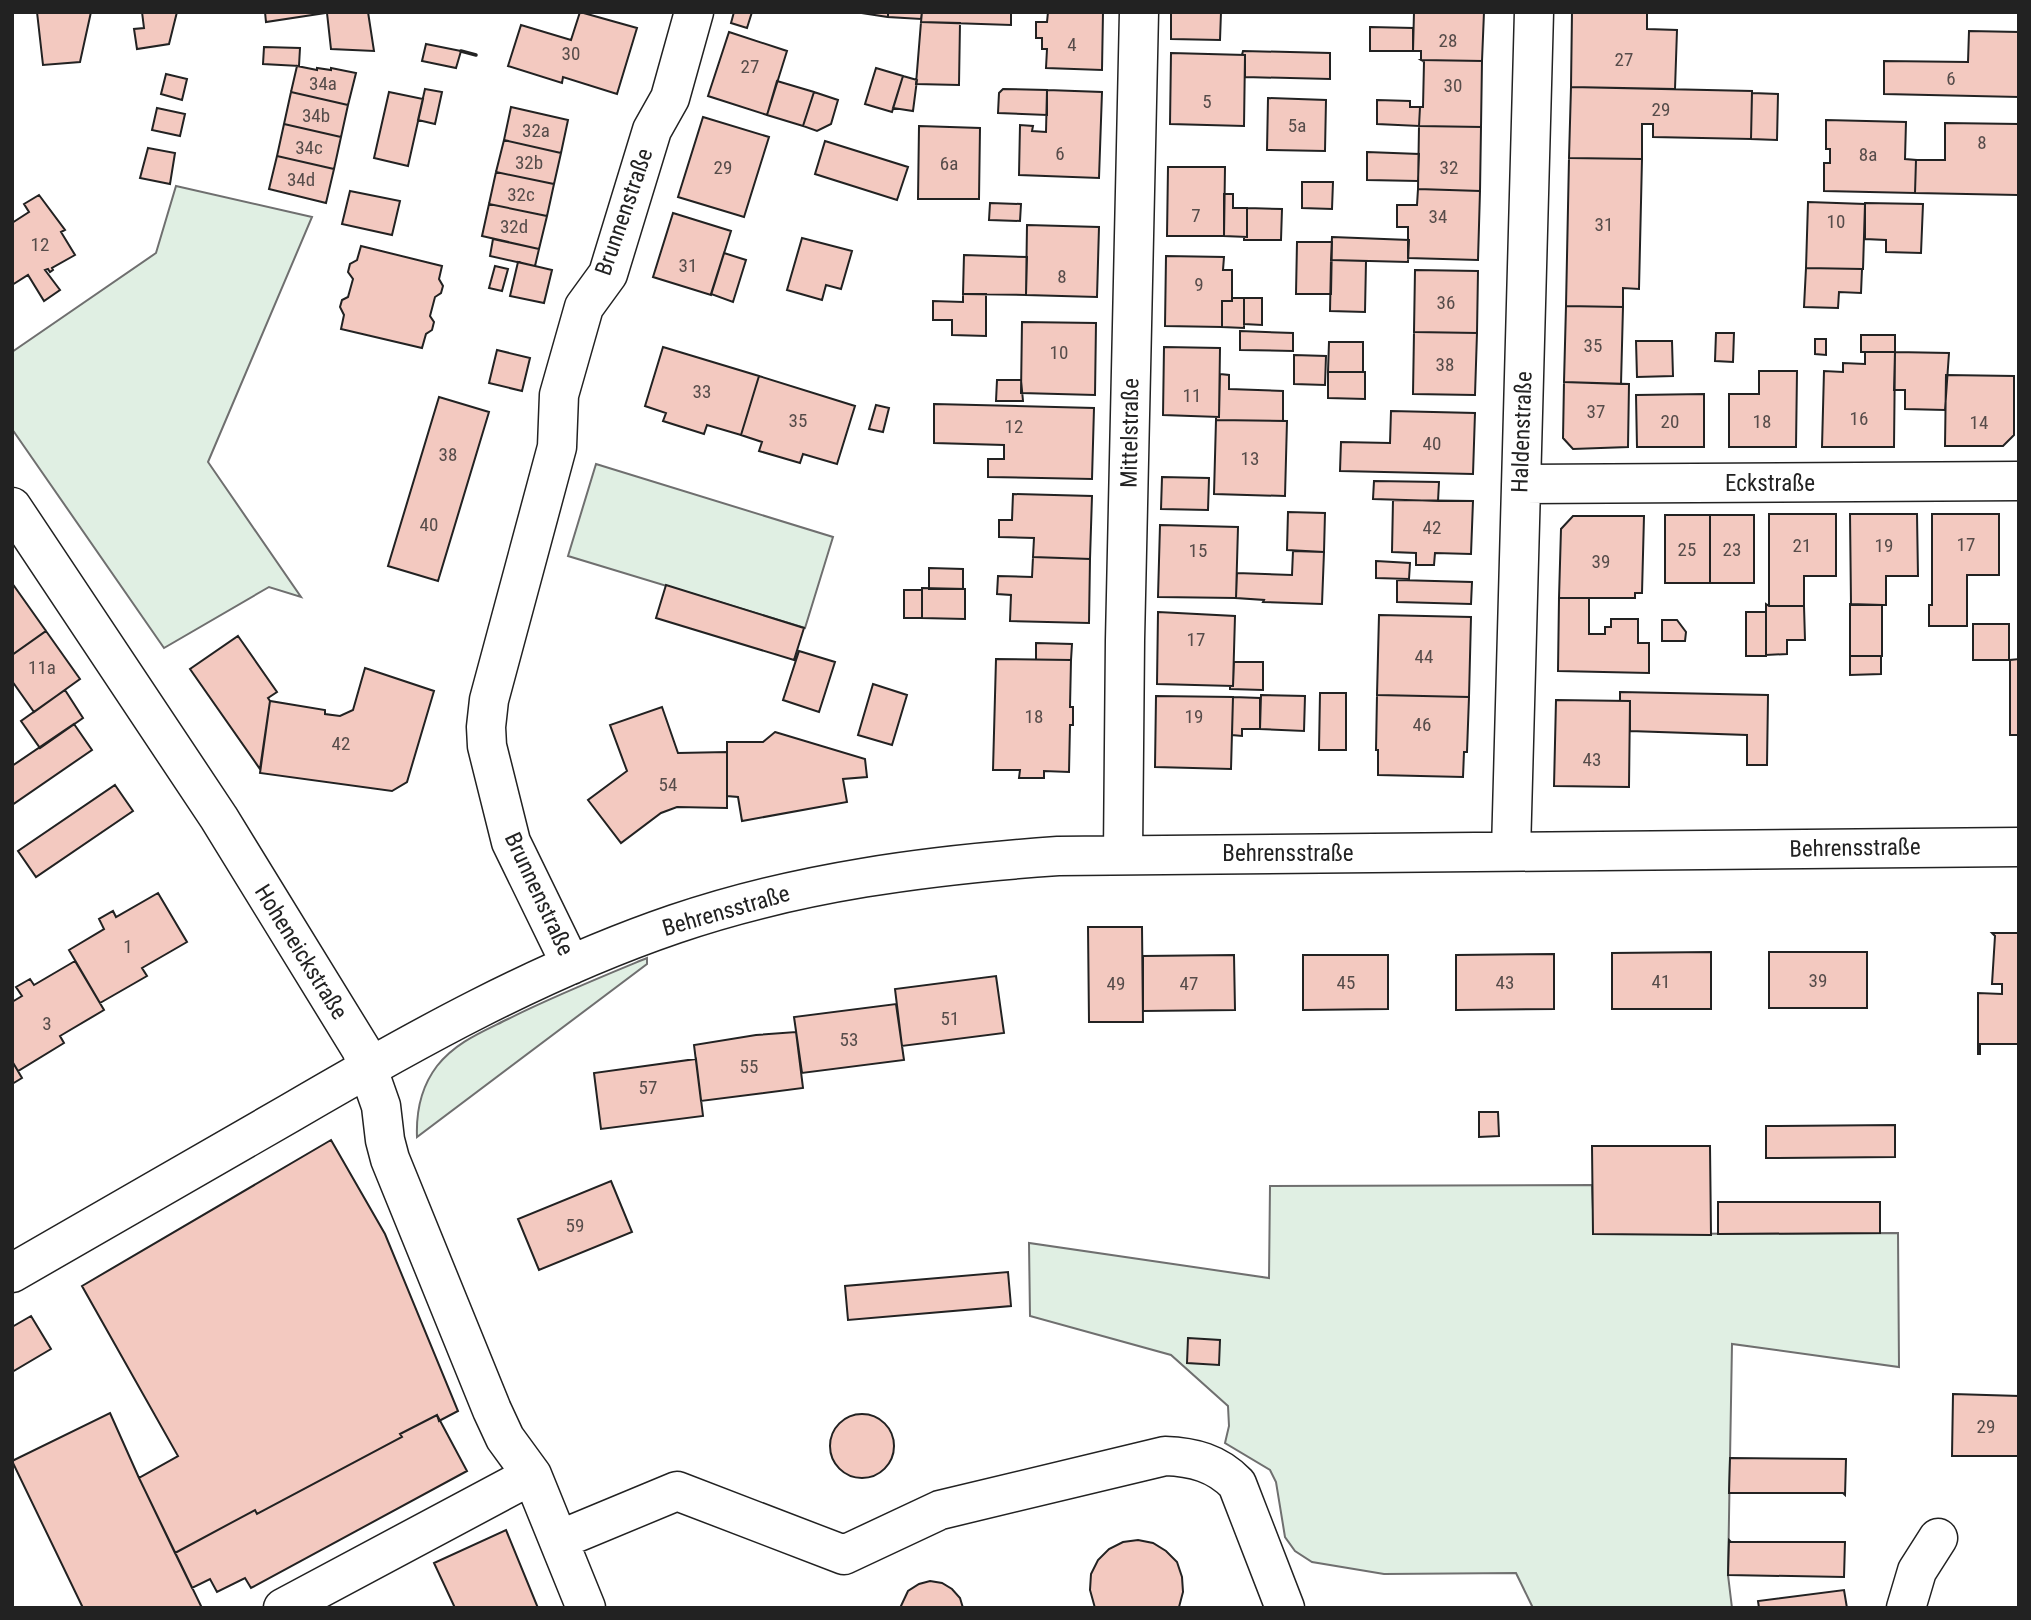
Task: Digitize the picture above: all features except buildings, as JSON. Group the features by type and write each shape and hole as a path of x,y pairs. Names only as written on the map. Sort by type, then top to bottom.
{"street":[{"name":"Brunnenstraße","path":"12,1273 369,1067 471,1012 571,965 511,842 487,746 489,700 557,447 559,395 584,307 608,274 652,130 670,98 694,12"},
{"name":"Mittelstraße","path":"1123,855 1139,12"},
{"name":"Haldenstraße","path":"1511,851 1534,12"},
{"name":"Eckstraße","path":"1521,484 2019,481"},
{"name":"Hoheneickstraße","path":"12,507 219,818 361,1049 381,1107 390,1159 505,1438 532,1475 586,1608"},
{"name":"Behrensstraße","path":"571,965 678,923 827,885 920,869 999,860 1123,855 2019,847"},
{"path":"559,1540 677,1491 844,1555 940,1510 1165,1456 1188,1457 1225,1472 1237,1484 1285,1608"},
{"path":"283,1608 532,1475"},
{"path":"1906,1608 1917,1571 1938,1538"}],"green space":[{"path":"176,186 312,217 208,462 301,597 269,587 164,648 12,429 12,352 156,253"},
{"path":"596,464 833,537 805,628 568,556"},
{"path":"647,958 647,964 417,1137 417,1118 423,1091 437,1066 452,1050 479,1033 525,1011"},
{"path":"1592,1185 1594,1234 1898,1233 1899,1367 1732,1344 1728,1575 1732,1608 1533,1608 1516,1573 1384,1574 1312,1562 1295,1551 1285,1537 1276,1482 1270,1470 1225,1443 1229,1426 1228,1406 1171,1355 1030,1316 1029,1243 1269,1278 1270,1186"}],"wall":[{"path":"461,51 476,55"}]}
